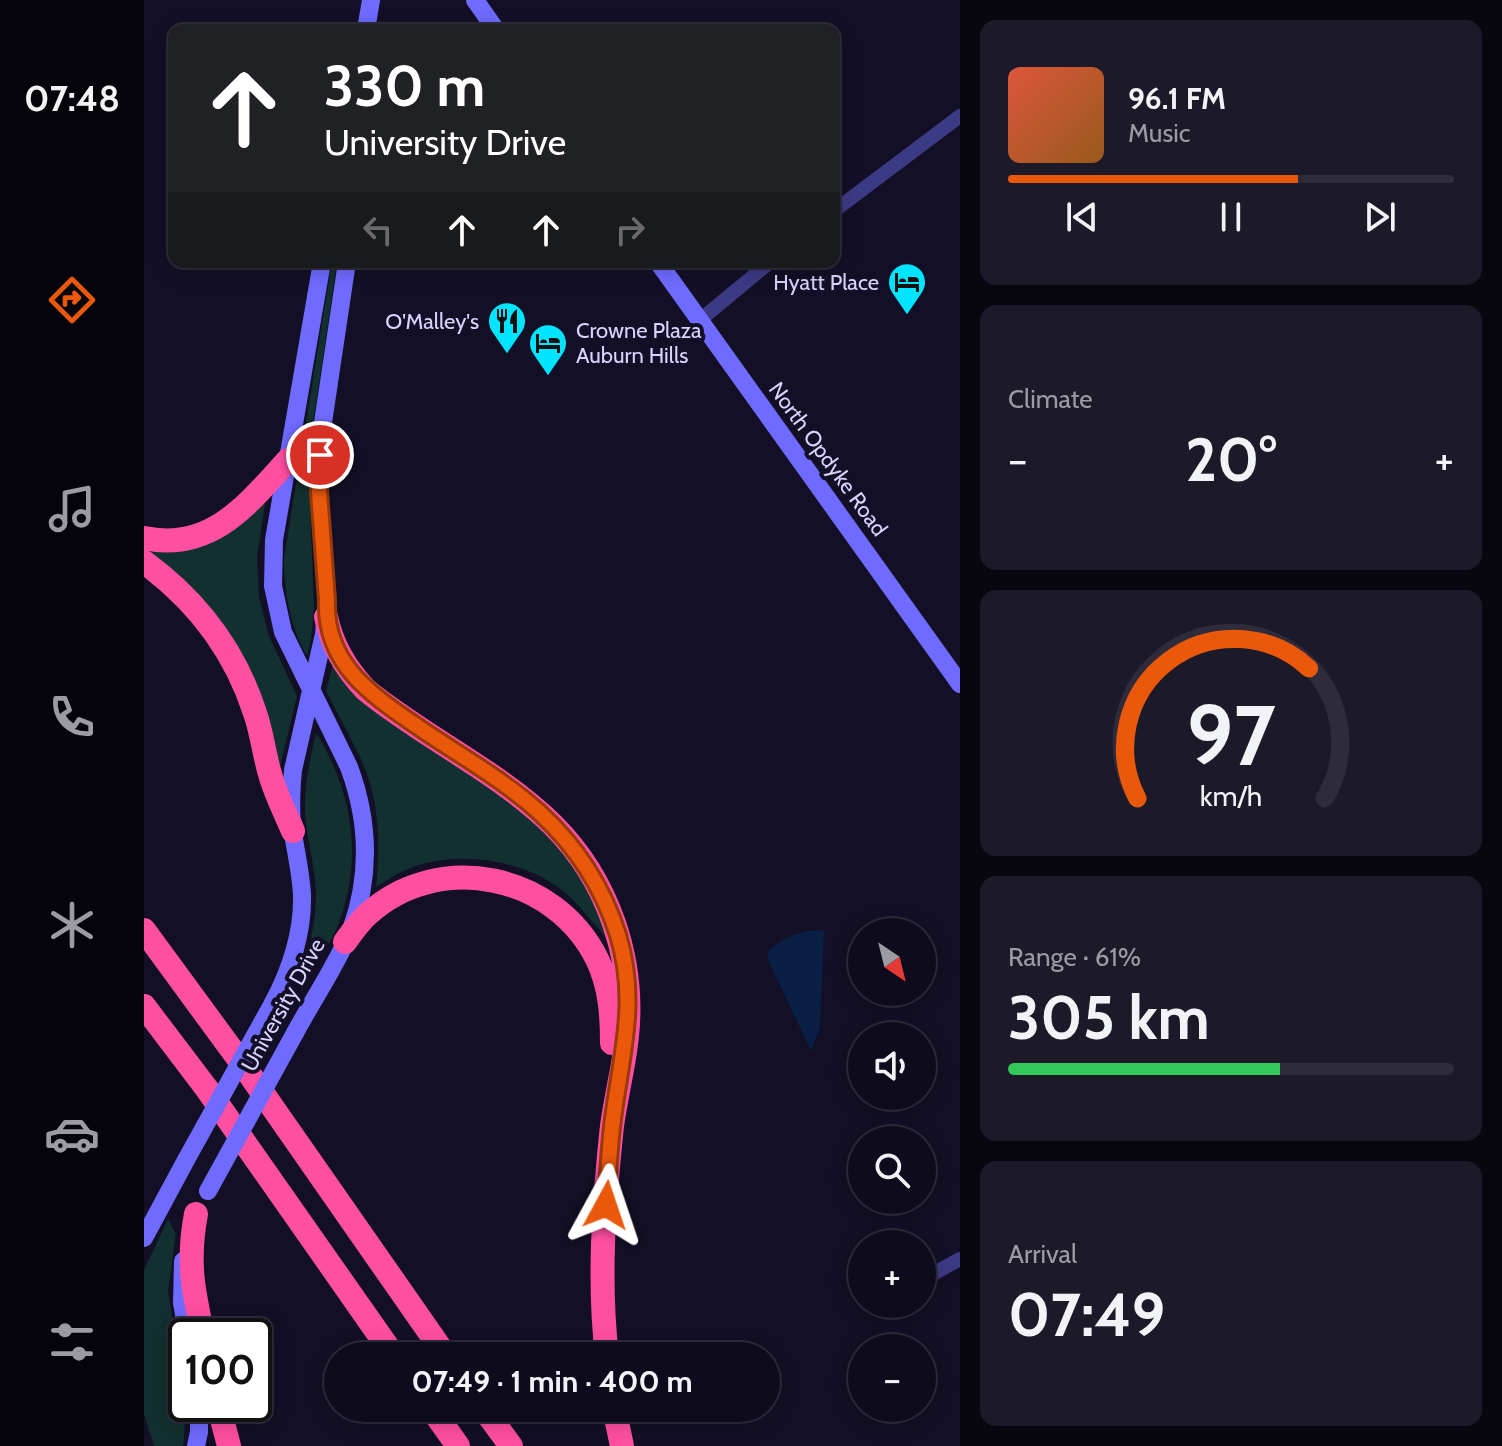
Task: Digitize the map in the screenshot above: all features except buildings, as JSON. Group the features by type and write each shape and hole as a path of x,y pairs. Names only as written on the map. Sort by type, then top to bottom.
{"highway":[{"path":"144,538 176,540 217,528 244,508 288,460"},
{"path":"144,562 197,609 235,664 256,715 272,782 293,831"},
{"path":"326,617 335,646 349,671 366,690 528,802 561,834 588,870 617,934 628,986 627,1036 612,1125"},
{"path":"345,942 366,915 380,904 412,887 461,876 493,879 541,898 568,919 596,957 607,986 612,1018 612,1125 602,1270 606,1342"},
{"path":"144,930 248,1072 436,1342"},
{"path":"144,1006 207,1089 384,1342"},
{"path":"196,1214 190,1267 199,1318"},
{"path":"223,1422 229,1446"},
{"path":"441,1422 458,1446"},
{"path":"493,1422 511,1446"},
{"path":"617,1422 622,1446"}],"main road":[{"path":"367,24 371,0"},
{"path":"475,0 492,24"},
{"name":"University Drive","path":"185,1318 182,1266 196,1214 345,942 360,899 365,871 365,826 361,804 349,767 283,632 273,586 274,540 321,268"},
{"name":"University Drive","path":"144,1238 273,1003 290,967 299,936 301,877 291,809 293,770 326,617 319,492 321,436 346,268"},
{"name":"North Opdyke Road","path":"662,268 960,684"},
{"path":"196,1446 199,1422"}],"street":[{"path":"840,206 960,116"},
{"path":"699,321 763,268"},
{"path":"936,1272 960,1259"}],"green space":[{"path":"331,268 336,268 311,437 314,607 307,656 289,608 284,558"},
{"path":"263,503 257,557 259,597 269,636 297,696 280,767 272,735 150,554 152,549 232,531"},
{"path":"333,664 531,815 555,839 596,901 607,939 575,902 554,884 515,866 493,861 448,859 427,863 404,871 376,887 376,809 363,764 326,691"},
{"path":"316,733 333,765 346,800 352,855 348,893 337,928 326,948 304,973 316,903 305,803"},
{"path":"168,1219 176,1233 168,1292 172,1318 168,1318 168,1422 184,1422 183,1446 154,1446 144,1414 144,1270"}],"water":[{"path":"824,930 820,1028 811,1051 767,952 793,935"}],"place":[{"name":"Hyatt Place","path":"907,316"},
{"name":"O'Malley's","path":"507,355"},
{"name":"Crowne Plaza Auburn Hills","path":"548,377"}],"route":[{"path":"320,455 326,617 329,632 349,671 378,700 541,814 567,841 588,870 611,917 622,951 628,1004 627,1036 612,1125 606,1205"}]}
